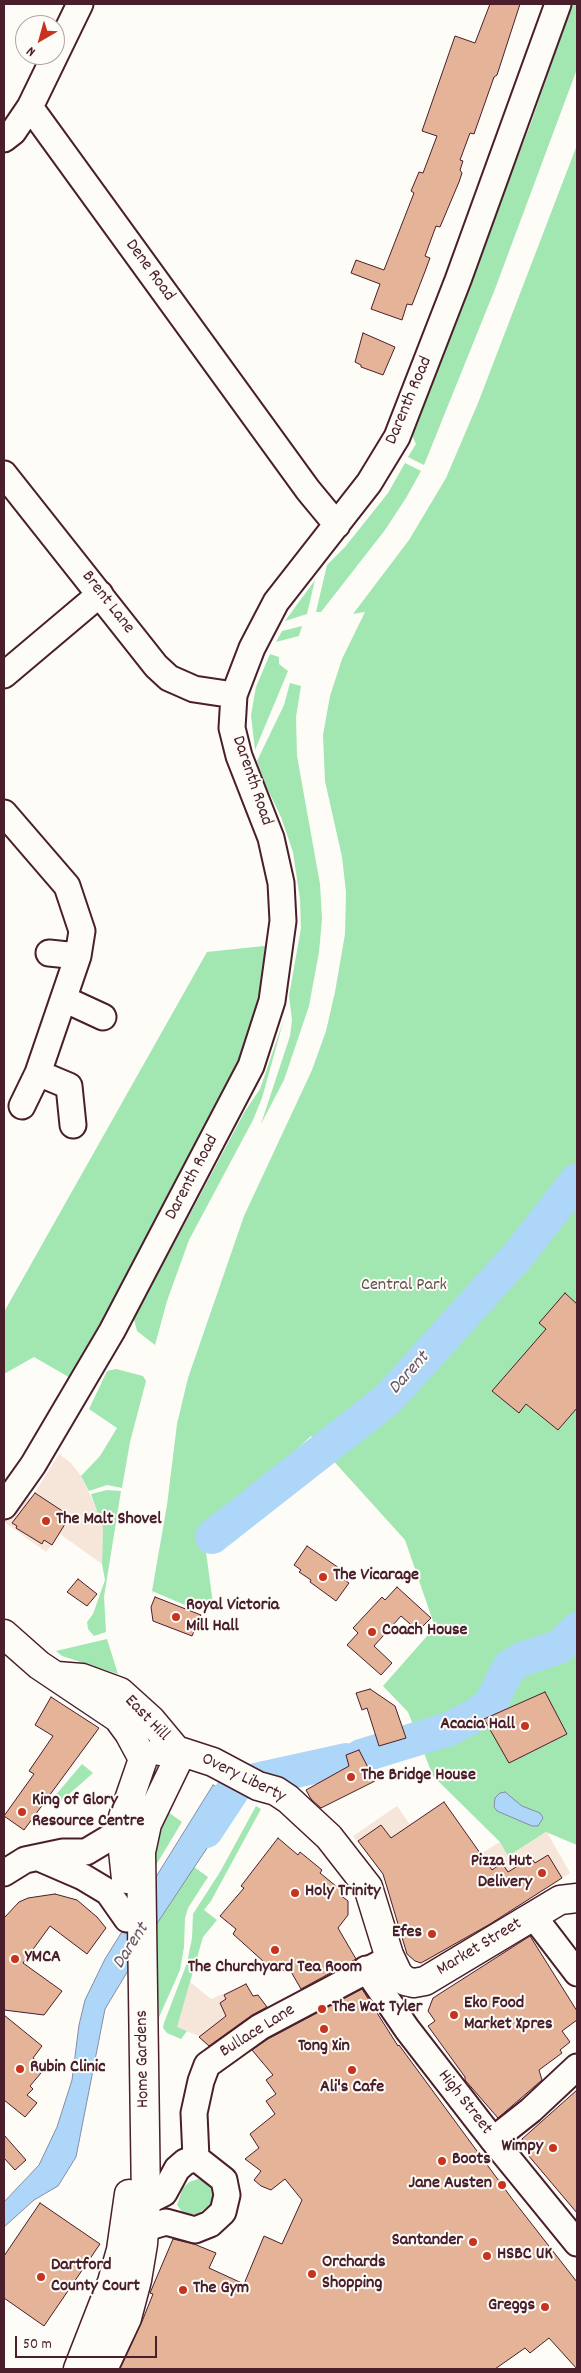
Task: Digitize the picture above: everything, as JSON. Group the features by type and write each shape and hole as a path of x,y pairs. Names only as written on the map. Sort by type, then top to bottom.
{"main road":[{"name":"East Hill","path":"4,1634 23,1653 87,1699 118,1718 129,1733 143,1759"},
{"name":"East Hill","path":"57,1676 82,1678 120,1692 151,1720 176,1750"},
{"path":"143,1759 159,1751 176,1750"},
{"name":"Overy Liberty","path":"176,1750 214,1762 258,1786 276,1791 288,1799 328,1837"},
{"name":"Home Gardens","path":"78,2369 112,2282 126,2216 133,2159 138,2022 127,1919 133,1856 178,1760 176,1750"},
{"name":"Home Gardens","path":"104,2369 127,2318 143,2244 144,2215 133,1856 121,1831 123,1817 143,1759"},
{"name":"High Street","path":"328,1837 368,1888 379,1964"},
{"name":"Market Street","path":"379,1964 398,1974 405,1981 414,1983 425,1981 560,1900 577,1898"},
{"path":"112,2282 129,2267 138,2248 144,2215"}],"street":[{"path":"4,139 13,132 30,107 80,4"},
{"name":"Darenth Road","path":"4,1506 33,1465 80,1388 228,1113 251,1066 272,1001 283,921 281,883 271,838 239,756 232,728 234,695 252,648 276,602 369,484 397,437 458,280 558,4"},
{"name":"Dene Road","path":"30,107 308,490 337,525"},
{"name":"Brent Lane","path":"4,474 156,666 169,678 194,689 234,695"},
{"path":"4,675 100,594"},
{"path":"4,813 38,855 67,886 82,931 78,956 64,999 38,1073 22,1106"},
{"path":"49,953 78,956"},
{"path":"64,999 103,1017"},
{"path":"38,1073 69,1086 73,1124"},
{"path":"4,1873 20,1862 64,1852 86,1852 121,1831"},
{"path":"39,1858 83,1877 108,1892 127,1919"},
{"path":"541,1926 577,1973"},
{"name":"Bullace Lane","path":"196,2158 194,2113 201,2080 207,2065 260,2027 379,1964"},
{"name":"High Street","path":"379,1964 407,2029 493,2140 577,2243"},
{"path":"493,2140 531,2110 577,2067"},
{"path":"196,2158 224,2180 227,2196 222,2212 210,2224 195,2230 144,2215 164,2192 177,2169 185,2162 196,2158"}],"shaded area":[{"path":"59,1454 71,1463 81,1476 94,1503 103,1528 102,1564 60,1534 46,1552 4,1522 26,1496 31,1499"},
{"path":"397,1806 445,1875 500,1842 508,1855 547,1832 570,1873 426,1962 415,1961 407,1954 383,1874 353,1836"},
{"path":"190,1982 211,1999 246,1984 253,1996 258,1995 272,2012 215,2050 199,2036 176,2027"}],"green space":[{"path":"572,4 577,4 577,69 495,289 424,465 408,457 416,444 411,433 531,123"},
{"name":"Central Park","path":"577,145 577,1845 546,1832 508,1856 500,1842 433,1776 408,1712 383,1686 435,1627 405,1540 311,1436 204,1537 213,1604 191,1598 185,1605 152,1591 167,1505 177,1424 188,1378 244,1216 312,1070 326,1031 335,992 345,934 346,892 342,857 325,781 323,735 330,696 342,659 365,612 353,614 409,540 446,478 478,403"},
{"path":"405,463 421,471 406,498 385,530 321,612 316,612 327,565 345,547 388,493"},
{"path":"315,580 307,614 285,621"},
{"path":"302,626 299,636 276,642 282,631"},
{"path":"270,654 279,657 279,664 288,671 255,750 251,715 256,687"},
{"path":"290,683 301,686 296,717 297,756 320,884 322,919 319,952 309,1006 284,1080 261,1124 290,1036 292,1020 289,996 301,928 300,899 293,852 281,817 257,761 284,705"},
{"path":"273,945 243,1056 72,1379 34,1357 4,1374 4,1312 207,952"},
{"path":"284,1019 262,1098 253,1120 189,1240 167,1301 155,1345 137,1331 134,1319 245,1111 260,1089"},
{"path":"116,1369 143,1376 146,1381 130,1442 122,1488 107,1485 89,1491 81,1476 100,1456 117,1428 89,1409 107,1371"},
{"path":"107,1490 121,1491 104,1597 106,1632 94,1636 88,1629 87,1622 93,1614 105,1580 102,1564 103,1528 91,1494"},
{"path":"107,1639 118,1674 62,1656 56,1651"},
{"path":"82,1764 93,1773 59,1803 53,1798"},
{"path":"256,1806 261,1809 211,1901 204,1910 217,1920 203,1937 177,2027 187,2031 181,2039 167,2033 163,2028 187,1963 192,1938 193,1914 220,1872"},
{"path":"168,1812 182,1822 153,1870 153,1849"},
{"path":"194,1867 208,1877 188,1908 185,1918 184,1947 180,1970 156,2024 150,1934"},
{"path":"198,2179 203,2180 211,2189 213,2195 210,2205 197,2214 184,2214 177,2205 183,2188 189,2182"}],"water":[{"path":"213,1785 237,1797 217,1833 150,1934 105,2009 76,2157 58,2186 34,2200 4,2227 4,2202 39,2165 57,2127 72,2080 79,2025 85,2000 105,1959"},
{"path":"505,1792 522,1806 540,1813 543,1818 538,1826 532,1826 497,1811 494,1807 495,1798 500,1793"}],"building":[{"path":"490,4 520,4 497,75 494,77 474,134 470,133 460,160 463,161 459,182 440,227 436,226 425,256 430,258 412,305 407,304 402,320 371,309 380,284 351,273 356,260 384,270 414,193 411,191 419,172 423,173 437,136 422,131 455,36 475,43"},
{"path":"363,333 395,347 383,375 361,367 361,365 355,362"},
{"path":"565,1293 577,1304 577,1408 558,1430 526,1404 519,1413 492,1391 546,1329 539,1323"},
{"name":"The Malt Shovel","path":"35,1493 70,1516 52,1545 44,1540 42,1544 16,1528 17,1526 12,1523"},
{"name":"The Vicarage","path":"307,1546 339,1568 335,1573 349,1583 336,1601 310,1582 311,1580 299,1572 301,1570 294,1565"},
{"path":"78,1579 97,1594 87,1606 67,1592"},
{"name":"Coach House","path":"397,1587 431,1618 418,1631 401,1616 374,1646 392,1663 381,1675 347,1645 358,1633 353,1628 382,1597 385,1600"},
{"name":"Royal Victoria Mill Hall","path":"155,1597 201,1615 192,1636 153,1621 151,1607"},
{"path":"370,1689 395,1706 406,1738 379,1746 367,1708 362,1710 356,1693"},
{"name":"Acacia Hall","path":"545,1692 567,1734 509,1763 484,1719"},
{"path":"51,1697 99,1728 24,1830 4,1816 34,1774 29,1771 53,1736 35,1725"},
{"name":"The Bridge House","path":"359,1750 375,1781 321,1808 311,1799 306,1790 349,1766 346,1755"},
{"path":"444,1802 492,1870 502,1863 508,1872 531,1858 535,1863 548,1855 562,1878 490,1924 421,1963 415,1961 407,1954 383,1874 358,1841 381,1825 391,1838"},
{"path":"278,1838 298,1855 300,1852 322,1870 320,1873 342,1891 339,1894 348,1901 348,1915 338,1928 356,1959 301,1989 290,1970 284,1971 278,1966 274,1971 233,1934 236,1929 220,1916 244,1888 241,1886"},
{"name":"YMCA","path":"55,1894 77,1900 97,1917 106,1928 87,1954 50,1926 23,1963 62,1991 44,2015 4,2010 4,1918 19,1902 28,1898"},
{"path":"530,1936 577,2011 577,2020 562,2031 570,2042 560,2050 562,2053 539,2070 542,2080 498,2118 465,2080 465,2077 428,2026 435,2021 428,2011 433,1998"},
{"path":"246,1984 253,1996 258,1995 267,2007 252,2015 209,2046 199,2037 226,2016 220,2003 226,1999 224,1995"},
{"path":"362,1989 398,2046 577,2282 577,2369 549,2338 530,2353 525,2348 495,2369 120,2369 141,2324 153,2294 150,2293 173,2239 194,2244 216,2253 209,2268 244,2284 264,2236 282,2244 302,2200 285,2179 271,2190 261,2186 254,2180 261,2171 245,2159 259,2148 250,2134 275,2114 266,2101 276,2094 266,2080 273,2075 252,2050 268,2039"},
{"name":"Rubin Clinic","path":"4,2015 42,2046 33,2058 36,2060 32,2066 41,2073 30,2086 33,2089 27,2095 37,2103 25,2117 4,2100"},
{"path":"577,2090 577,2213 528,2155 522,2139"},
{"path":"4,2135 26,2160 15,2170 4,2158"},
{"name":"Dartford County Court","path":"40,2203 100,2244 44,2326 4,2298 4,2256"}],"waterway":[{"name":"Darent","path":"212,1537 388,1399 519,1254 577,1180"},
{"name":"Darent","path":"361,1756 449,1729 478,1714 491,1703 509,1667 522,1659 559,1647 577,1629"},
{"name":"Darent","path":"206,1831 237,1784 346,1760"}],"place":[{"name":"The Malt Shovel","path":"46,1521"},
{"name":"The Vicarage","path":"323,1577"},
{"name":"Royal Victoria Mill Hall","path":"176,1617"},
{"name":"Coach House","path":"372,1632"},
{"name":"Acacia Hall","path":"525,1726"},
{"name":"The Bridge House","path":"351,1777"},
{"name":"King of Glory Resource Centre","path":"22,1812"},
{"name":"Pizza Hut Delivery","path":"542,1873"},
{"name":"Holy Trinity","path":"295,1893"},
{"name":"Efes","path":"432,1934"},
{"name":"The Churchyard Tea Room","path":"275,1950"},
{"name":"YMCA","path":"15,1959"},
{"name":"The Wat Tyler","path":"322,2009"},
{"name":"Eko Food Market Xpres","path":"454,2015"},
{"name":"Tong Xin","path":"324,2029"},
{"name":"Rubin Clinic","path":"20,2069"},
{"name":"Ali's Cafe","path":"352,2070"},
{"name":"Wimpy","path":"553,2148"},
{"name":"Boots","path":"442,2161"},
{"name":"Jane Austen","path":"502,2185"},
{"name":"Santander","path":"473,2242"},
{"name":"HSBC UK","path":"487,2256"},
{"name":"Orchards Shopping","path":"312,2274"},
{"name":"Dartford County Court","path":"41,2277"},
{"name":"The Gym","path":"183,2290"},
{"name":"Greggs","path":"545,2307"}]}
